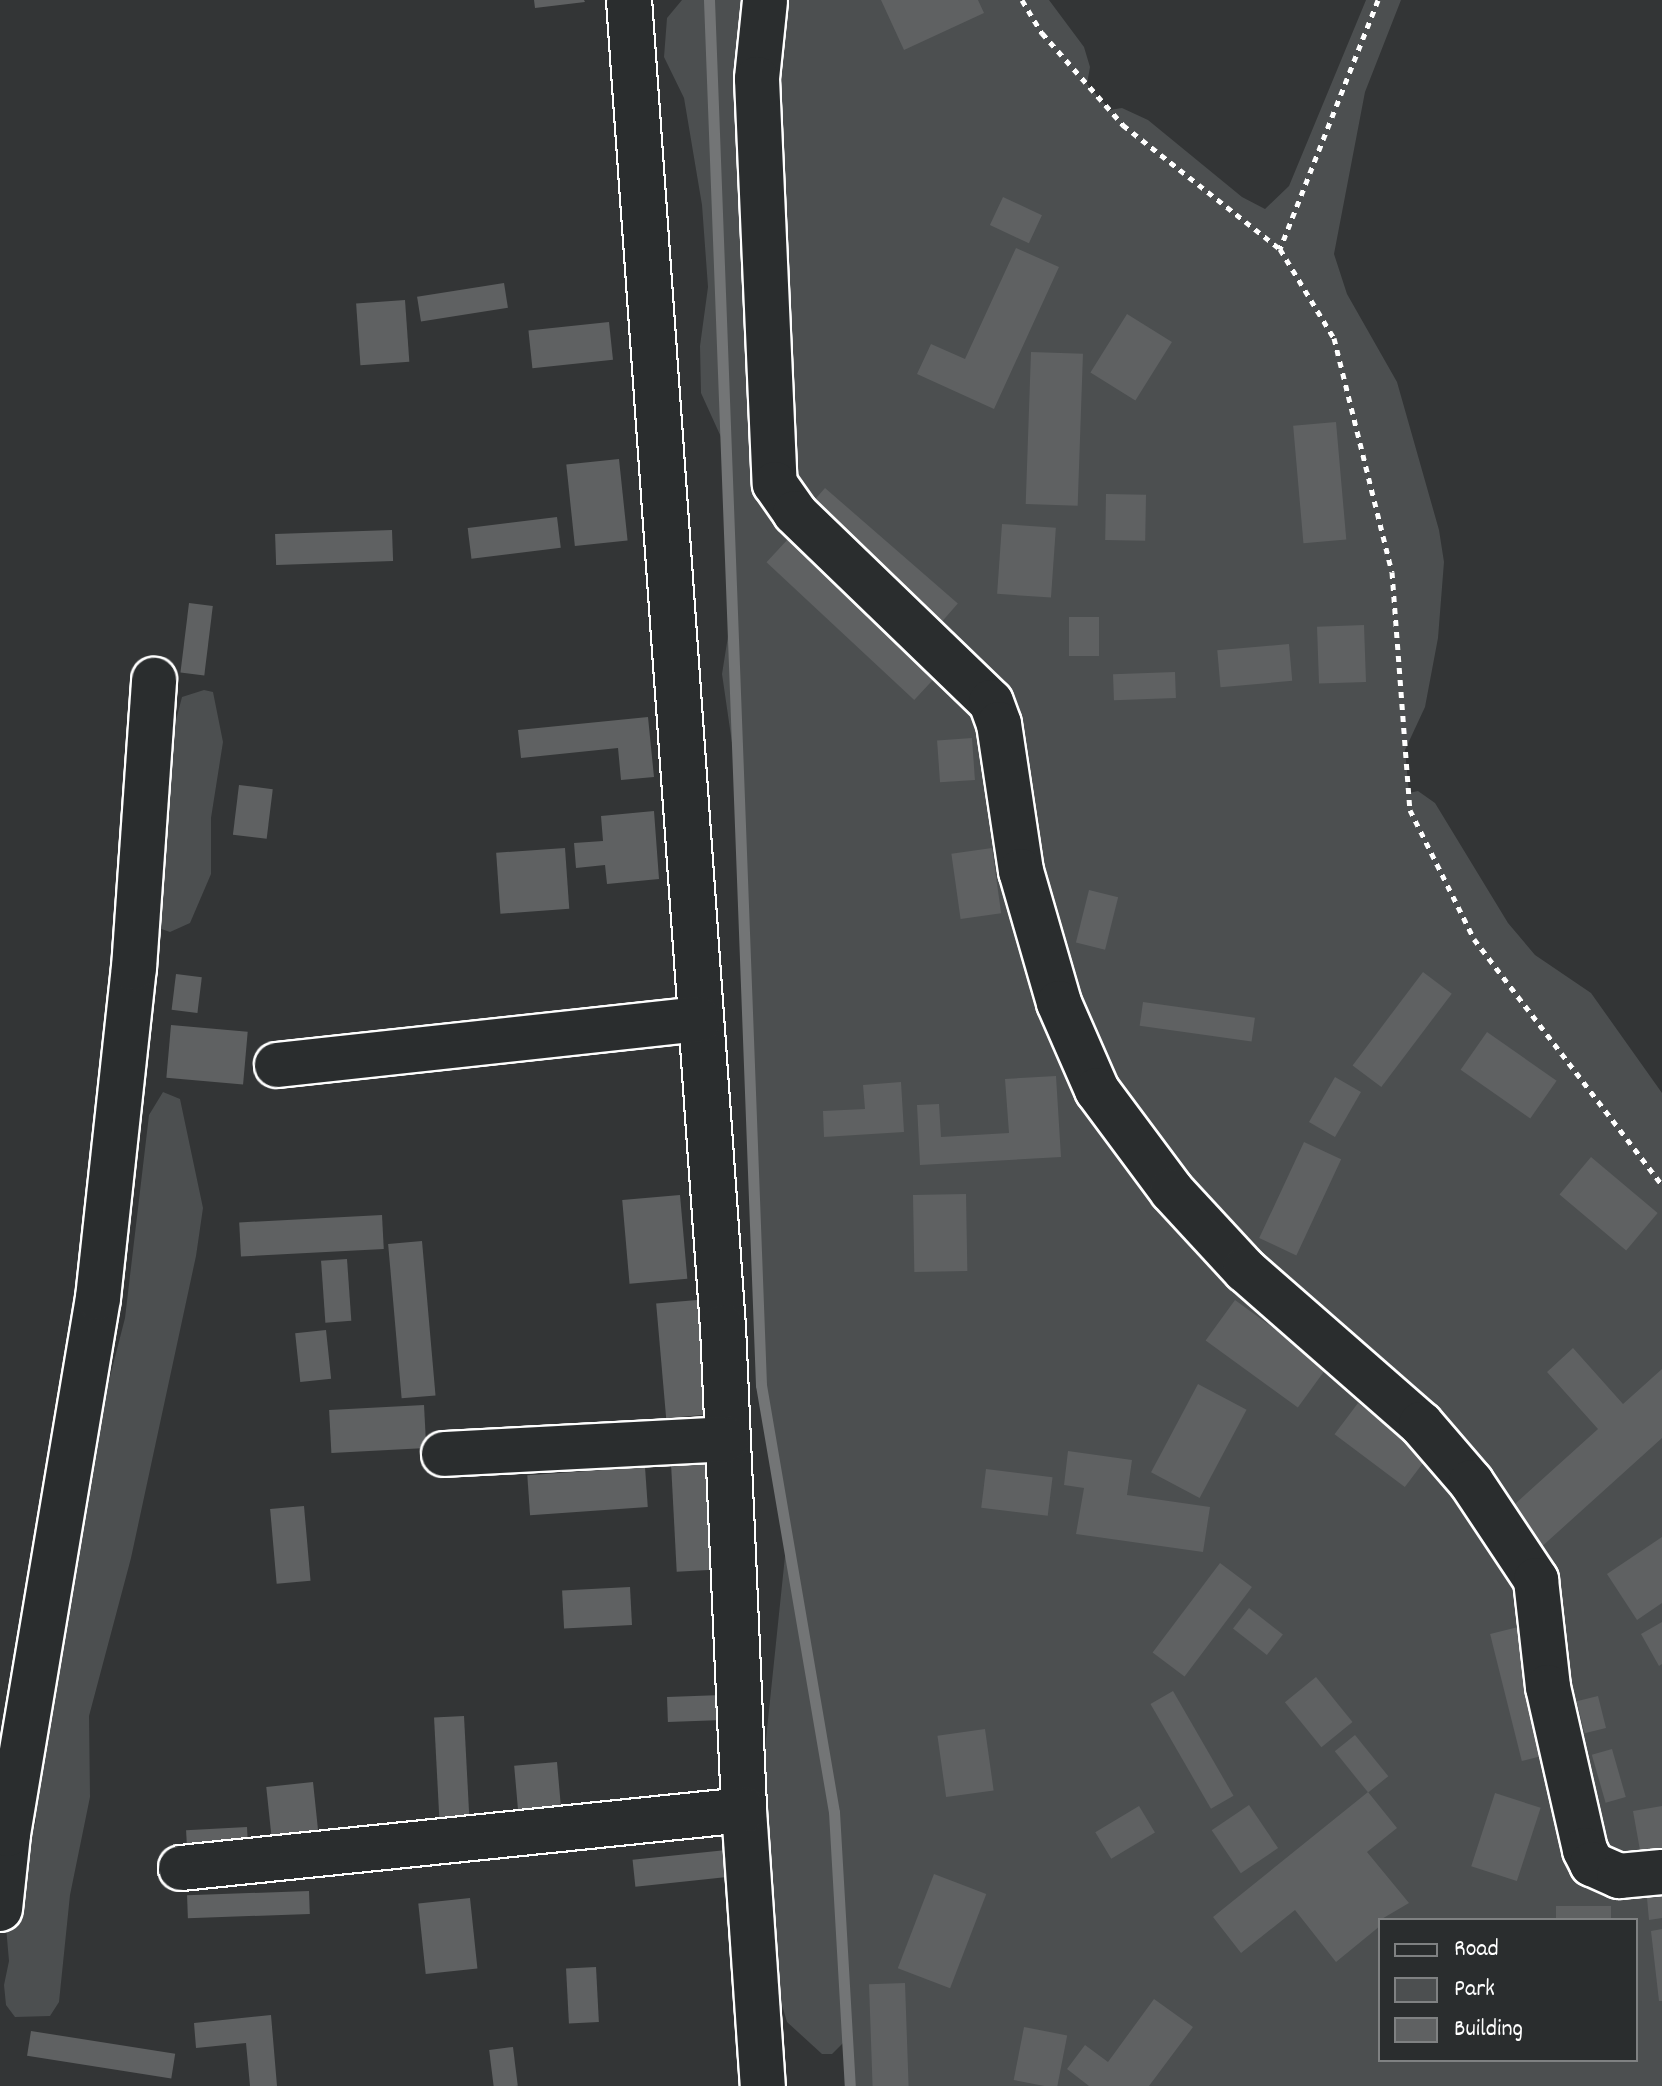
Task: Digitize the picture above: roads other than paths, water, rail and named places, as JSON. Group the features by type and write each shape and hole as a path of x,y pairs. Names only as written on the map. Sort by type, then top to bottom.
{"street":[{"path":"629,0 727,1439 744,1810 763,2086"},
{"path":"765,1 757,79 775,484 795,513 991,702 999,724 1021,871 1059,1003 1097,1090 1154,1170 1245,1270 1421,1424 1471,1482 1536,1580 1548,1687 1585,1850 1592,1864 1619,1876 1662,1872"},
{"path":"0,1909 98,1298 134,968 154,680"},
{"path":"277,1065 700,1019"},
{"path":"444,1454 727,1439"},
{"path":"181,1868 744,1810"}],"waterway":[{"path":"709,0 761,1385 834,1812 850,2086"}]}
